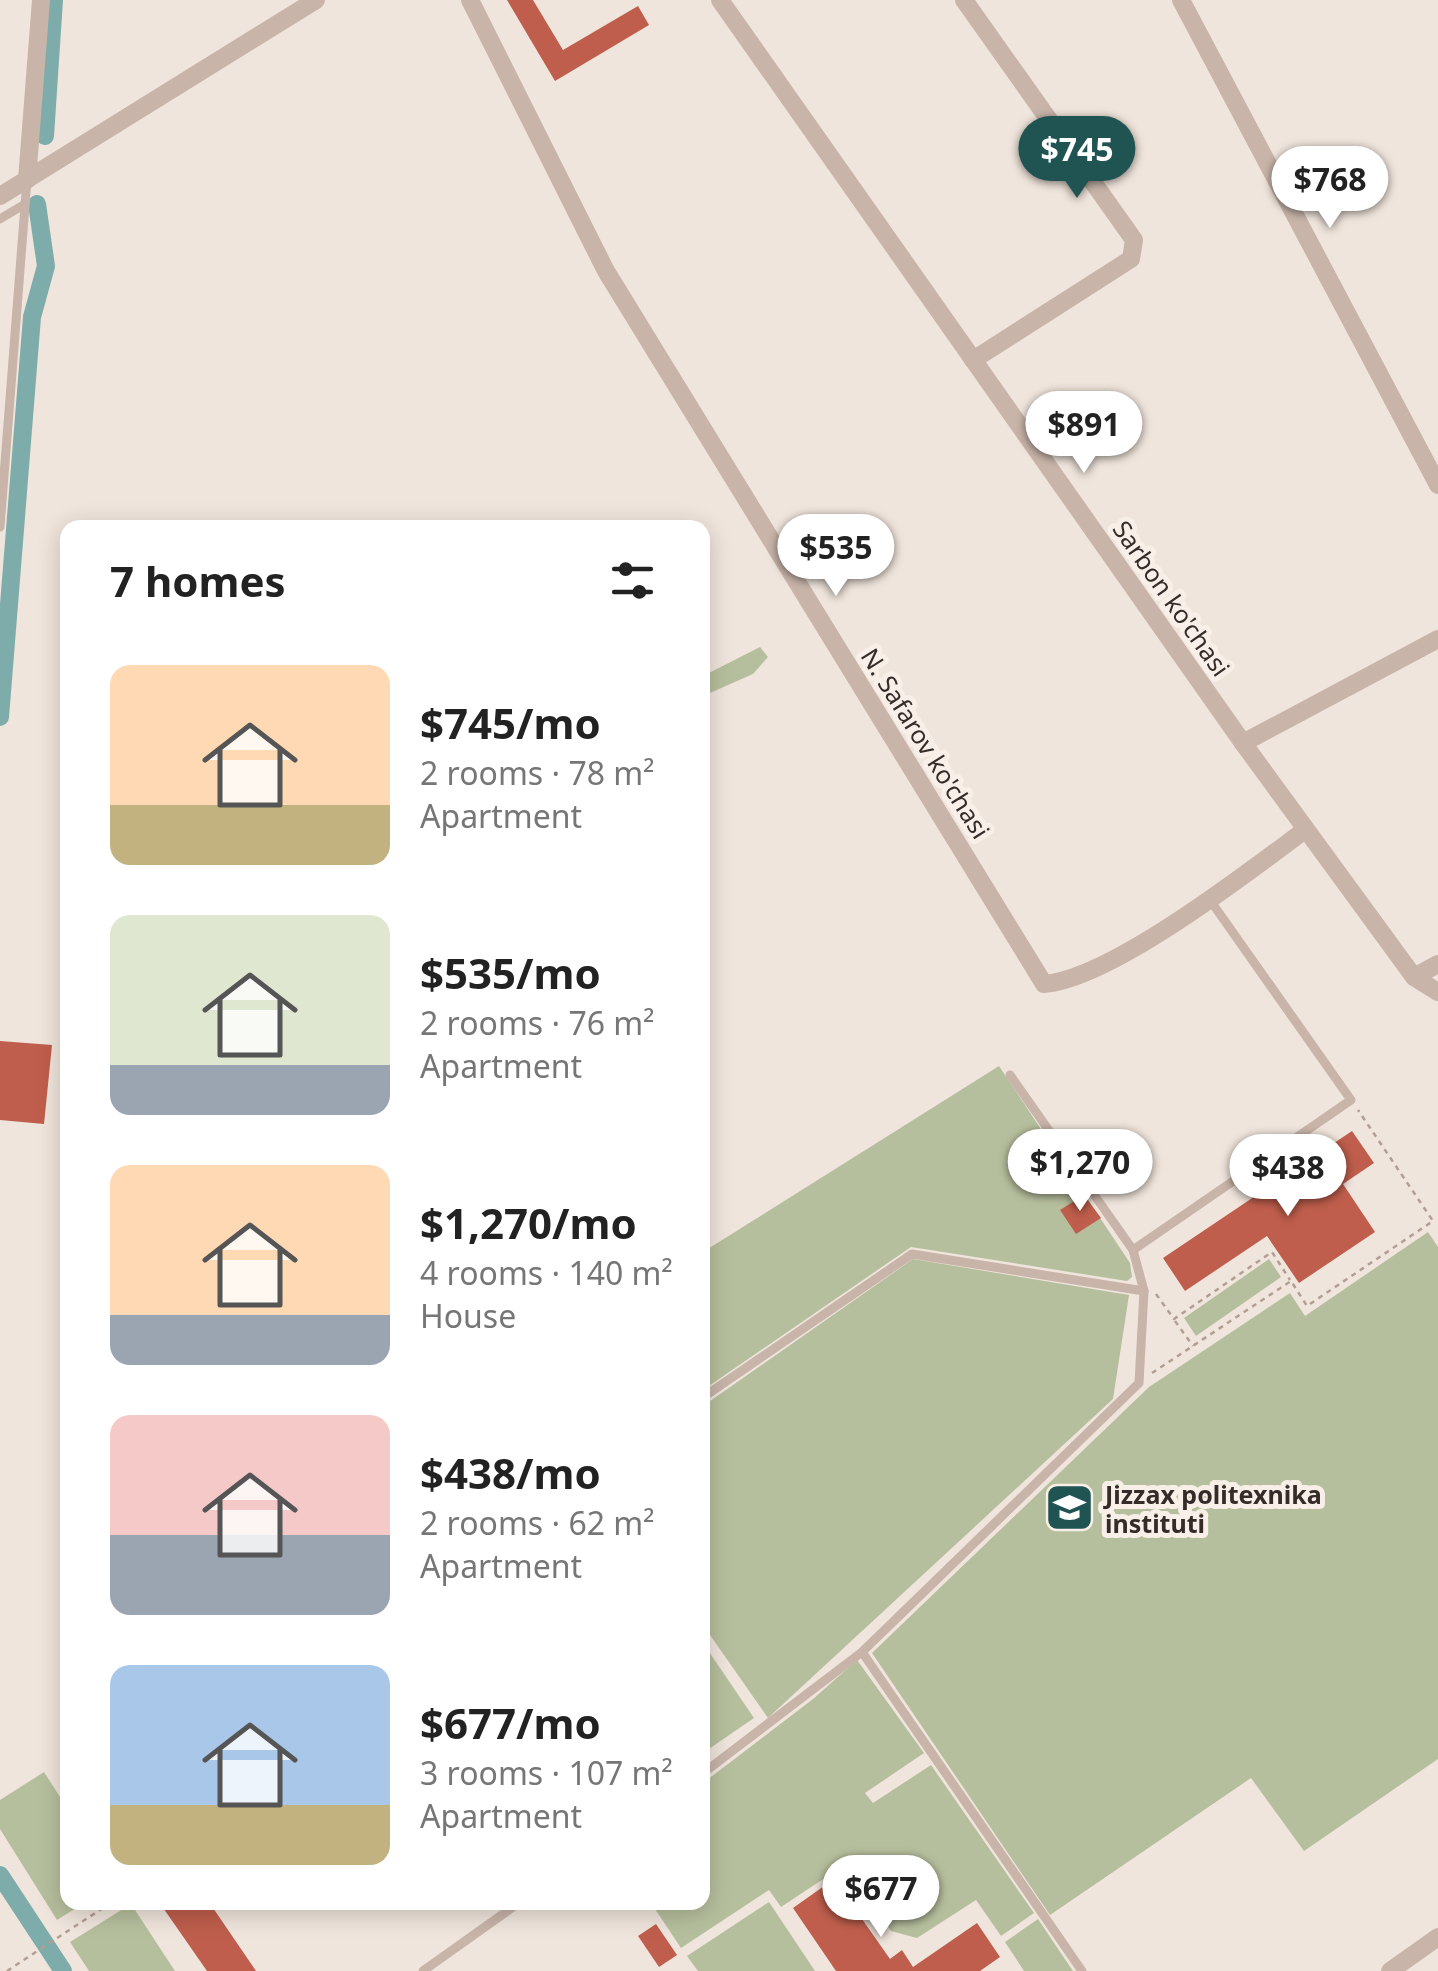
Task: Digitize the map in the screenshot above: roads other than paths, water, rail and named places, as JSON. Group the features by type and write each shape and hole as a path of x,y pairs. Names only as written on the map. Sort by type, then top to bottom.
{"street":[{"path":"27,180 42,0"},
{"path":"0,196 316,0"},
{"name":"N. Safarov ko'chasi","path":"470,0 606,272 1044,984 1072,982 1210,900 1305,830"},
{"name":"Sarbon ko'chasi","path":"720,0 1305,830 1414,977"},
{"path":"964,0 1134,240 1131,259 973,360"},
{"path":"1181,0 1438,485"},
{"path":"1243,742 1438,639"},
{"path":"1438,964 1414,977 1438,992"},
{"path":"1390,1971 1438,1937"}],"lane":[{"path":"0,527 27,180"},
{"path":"0,219 25,204"},
{"path":"1132,1250 1351,1100 1210,900"},
{"path":"710,1768 862,1652 1138,1383 1144,1291 1132,1250 1010,1076"},
{"path":"710,1393 912,1254 1144,1291"},
{"path":"862,1652 1082,1971"},
{"path":"424,1971 509,1910"}],"waterway":[{"path":"45,136 54,0"},
{"path":"0,717 32,317 46,266 37,204"},
{"path":"0,1875 63,1971"}],"place":[{"name":"Jizzax politexnika instituti","path":"1070,1508"}]}
